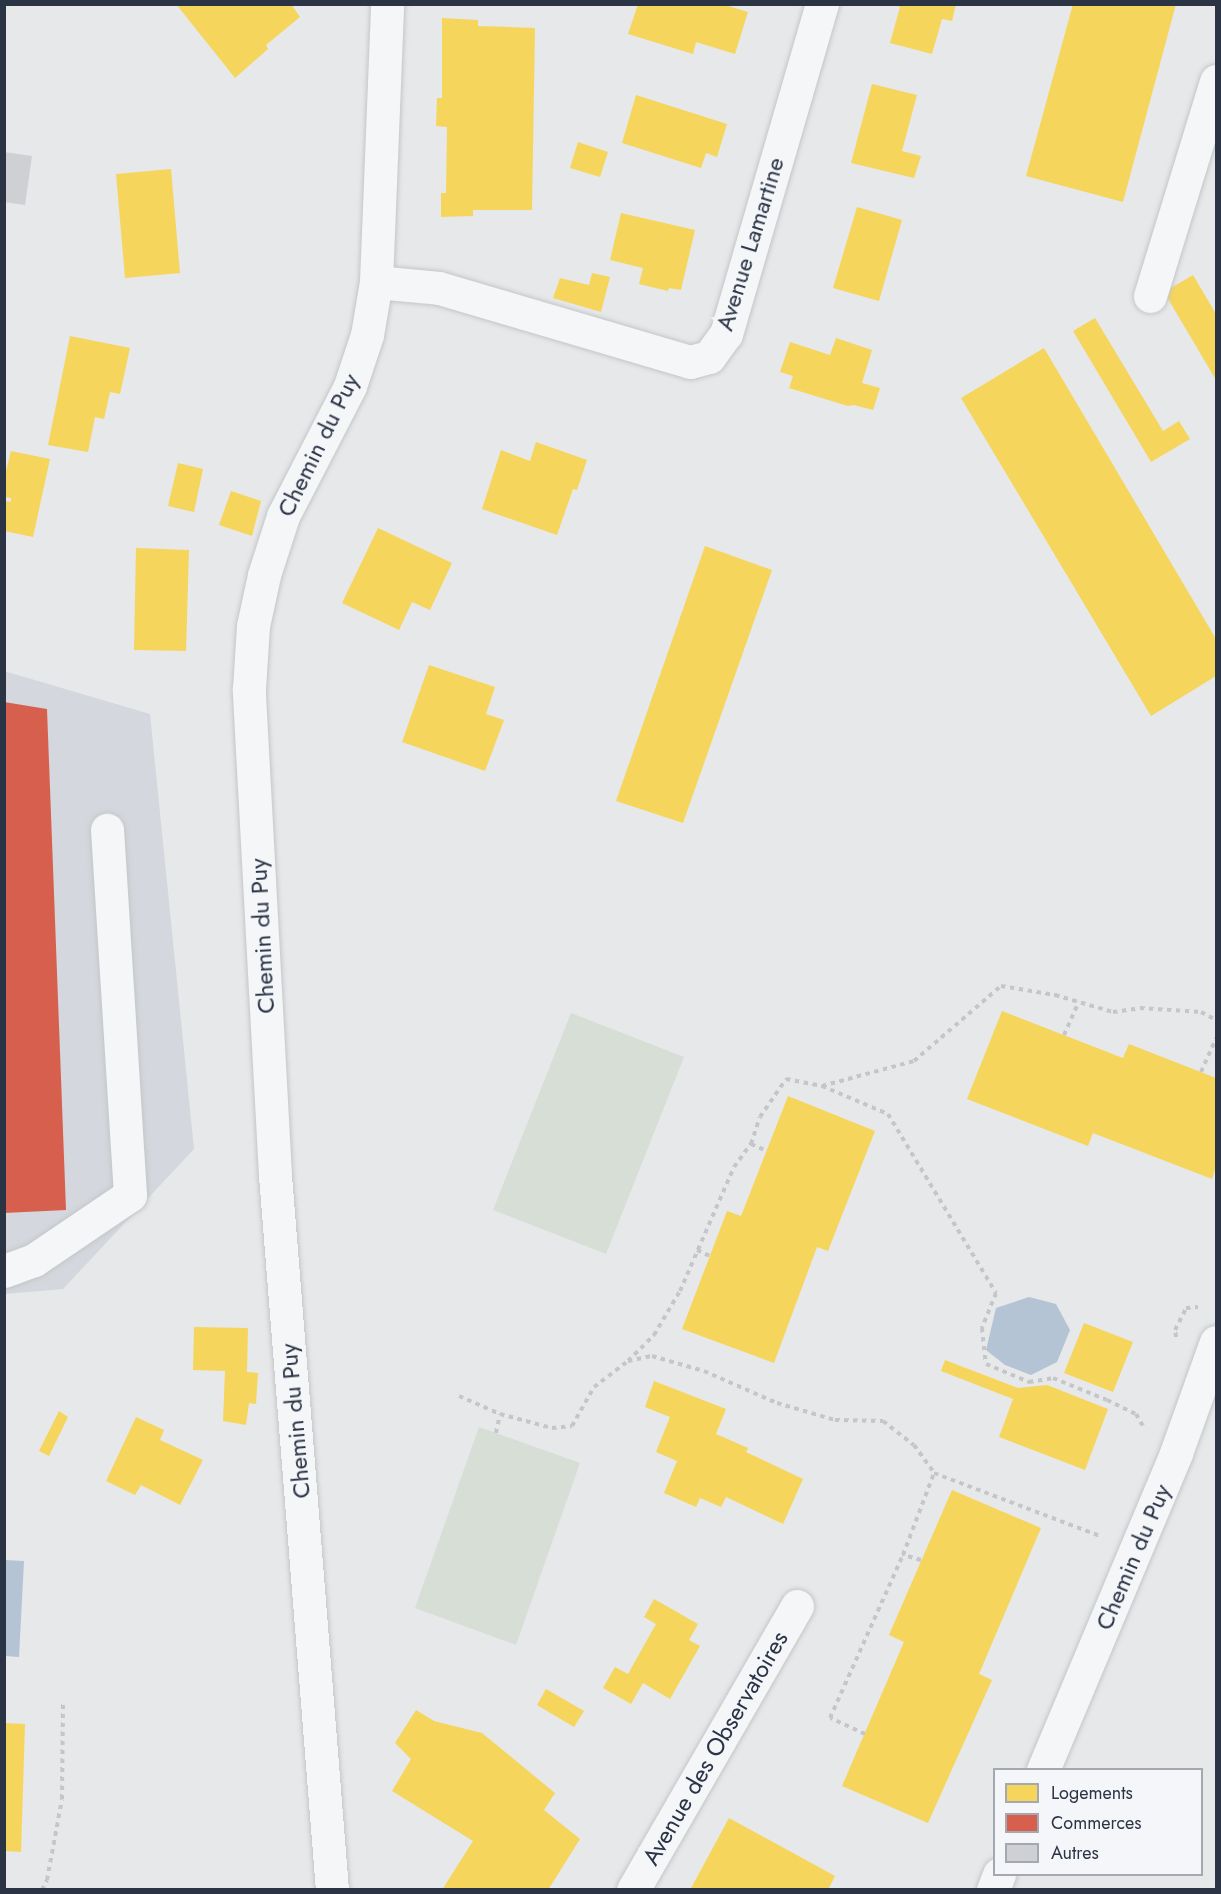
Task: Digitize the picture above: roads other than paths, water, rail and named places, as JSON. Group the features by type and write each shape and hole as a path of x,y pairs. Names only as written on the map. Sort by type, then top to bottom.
{"street":[{"name":"Chemin du Puy","path":"332,1890 276,1175 249,689 253,626 264,575 283,516 350,386 367,335 376,282 387,4"},
{"name":"Avenue Lamartine","path":"376,282 439,288 690,362 709,357 726,334 822,4"},
{"path":"1150,296 1216,81"},
{"path":"4,1271 34,1260 130,1195 107,830"},
{"name":"Chemin du Puy","path":"1044,1768 1176,1453 1216,1342"},
{"name":"Avenue des Observatoires","path":"633,1890 797,1606"},
{"path":"993,1890 999,1876"}],"water":[{"path":"1029,1297 1056,1304 1070,1330 1057,1362 1031,1375 1005,1365 986,1350 996,1308"},
{"path":"5,1560 24,1561 19,1657 5,1656"}]}
